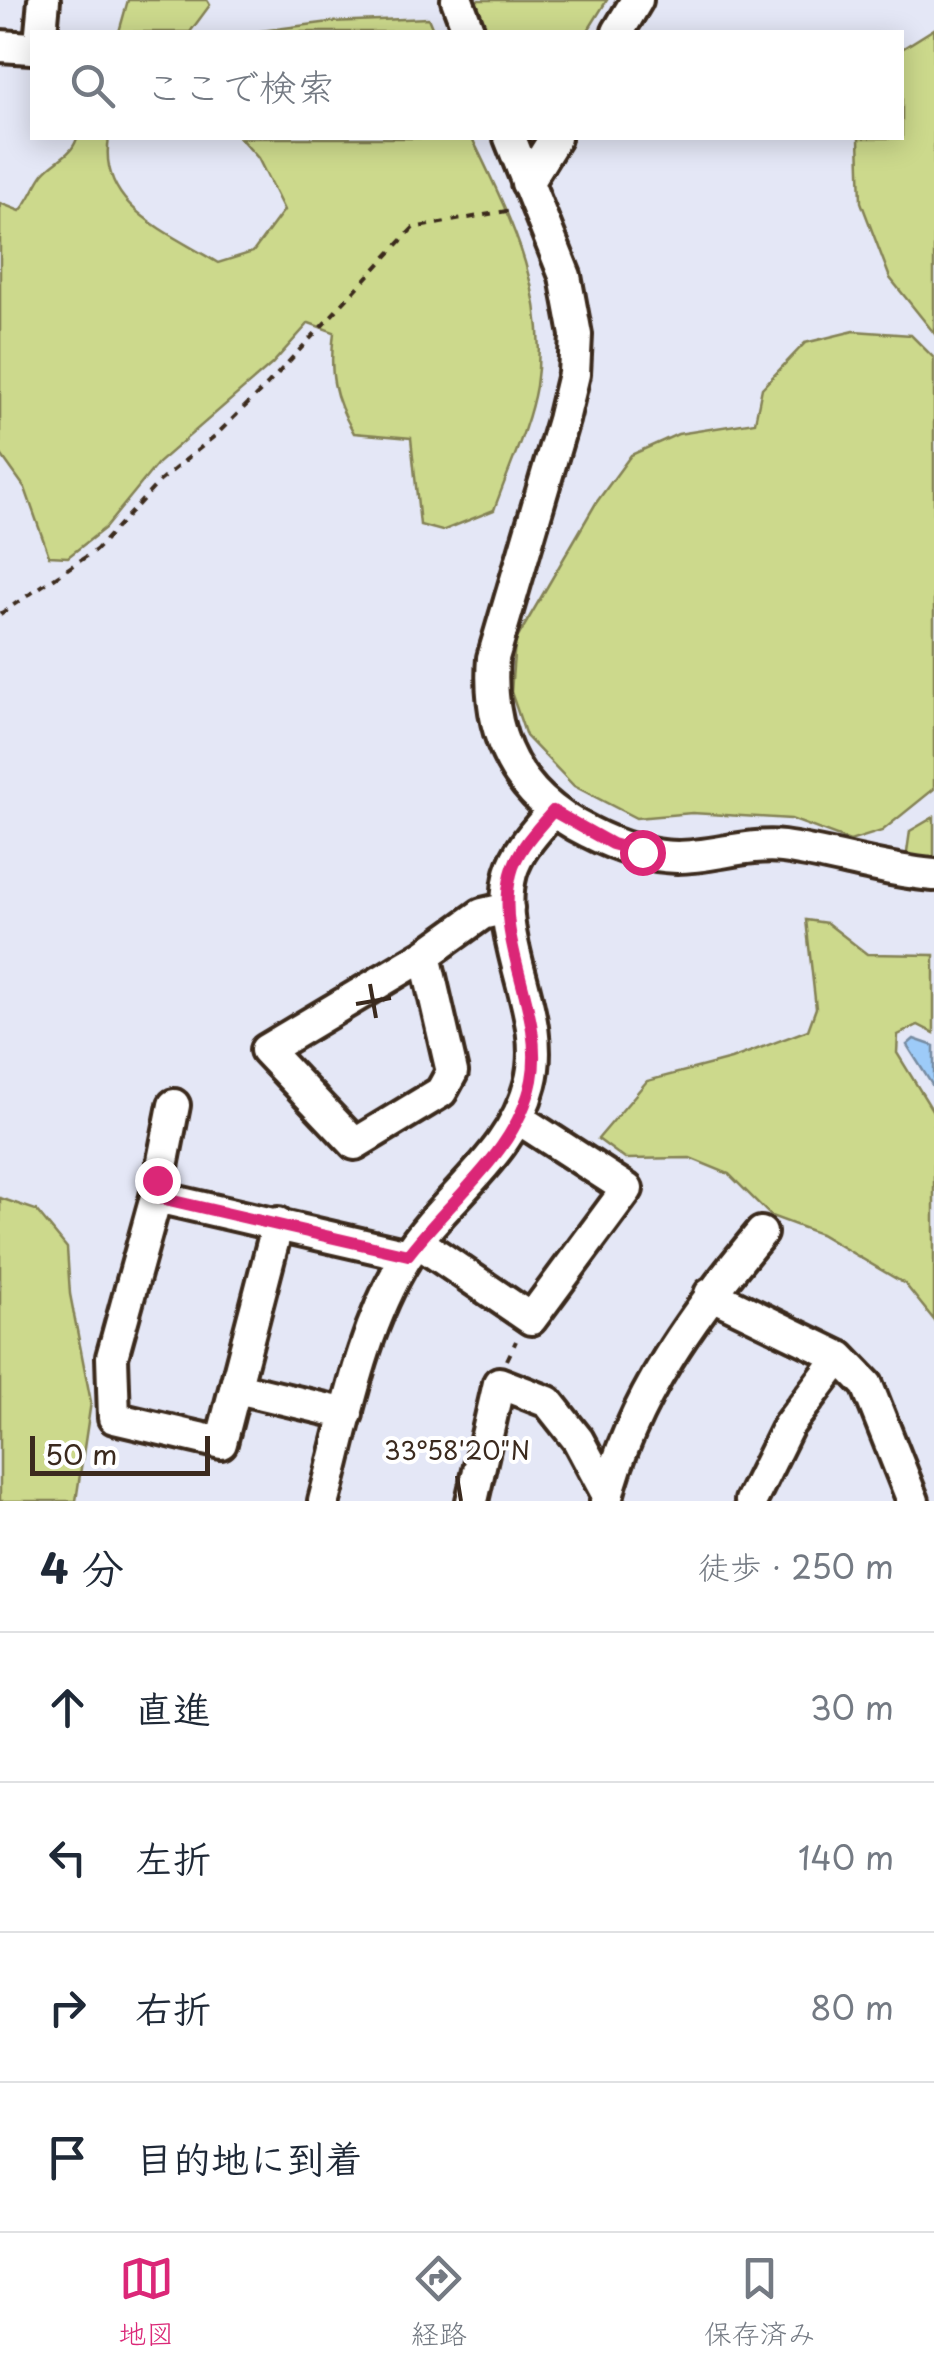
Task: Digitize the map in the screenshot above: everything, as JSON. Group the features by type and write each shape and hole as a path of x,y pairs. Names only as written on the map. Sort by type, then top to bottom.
{"street":[{"path":"41,30 44,0"},
{"path":"457,0 468,30"},
{"path":"619,30 638,0"},
{"path":"0,46 30,48"},
{"path":"511,140 572,304 574,374 493,658 490,694 498,733 510,764 532,794 553,811 612,844 642,852 676,857 779,847 934,875"},
{"path":"532,194 554,140"},
{"path":"324,1501 369,1332 413,1248 500,1147 519,1119 532,1081 534,1052 508,908 511,874 522,849 553,811"},
{"path":"424,954 452,1072 442,1092 355,1144 266,1050 482,914 508,908"},
{"path":"174,1105 156,1197 112,1358 114,1418 221,1442 278,1224"},
{"path":"156,1197 413,1248 531,1320 627,1190 519,1119"},
{"path":"607,1498 643,1400 710,1294 761,1232"},
{"path":"710,1294 840,1358 867,1385 913,1501"},
{"path":"751,1501 788,1426 840,1358"},
{"path":"472,1501 499,1383 548,1402 578,1440 607,1498"},
{"path":"237,1388 348,1414"}],"path":[{"path":"0,614 96,550 160,480 216,436 267,385 412,228 532,194"},
{"path":"499,1383 510,1350 531,1320"}],"green space":[{"path":"128,0 207,0 210,5 191,30 120,30"},
{"path":"474,0 607,0 588,30 486,30"},
{"path":"428,18 433,30 268,30 330,22"},
{"path":"934,29 934,333 890,278 861,202 859,140 904,140 904,48"},
{"path":"76,140 109,140 108,162 125,199 158,228 218,263 253,252 284,210 258,158 242,140 473,140 524,257 532,288 539,352 533,401 494,510 442,531 420,525 411,438 354,433 334,384 334,332 309,323 272,364 158,463 105,528 68,557 49,556 25,488 0,453 0,203 20,211 43,174"},
{"path":"854,331 911,335 934,358 934,789 882,831 850,841 791,819 692,813 636,818 574,786 526,736 511,692 515,642 596,503 631,455 678,434 755,422 762,388 805,343"},
{"path":"934,817 934,861 906,859 910,831"},
{"path":"806,920 827,923 867,954 934,955 934,1033 918,1025 898,1035 897,1053 934,1113 934,1320 905,1284 820,1234 771,1216 729,1174 690,1158 625,1159 598,1139 647,1081 731,1059 808,1030 816,1008"},
{"path":"0,1198 36,1210 67,1248 70,1294 91,1402 76,1501 0,1501"}],"water":[{"path":"914,1039 934,1046 934,1088 907,1045"}],"route":[{"path":"157,1180 156,1197 408,1255 500,1147 519,1119 532,1081 534,1052 508,908 511,874 522,849 553,811 612,844 642,852"}]}
